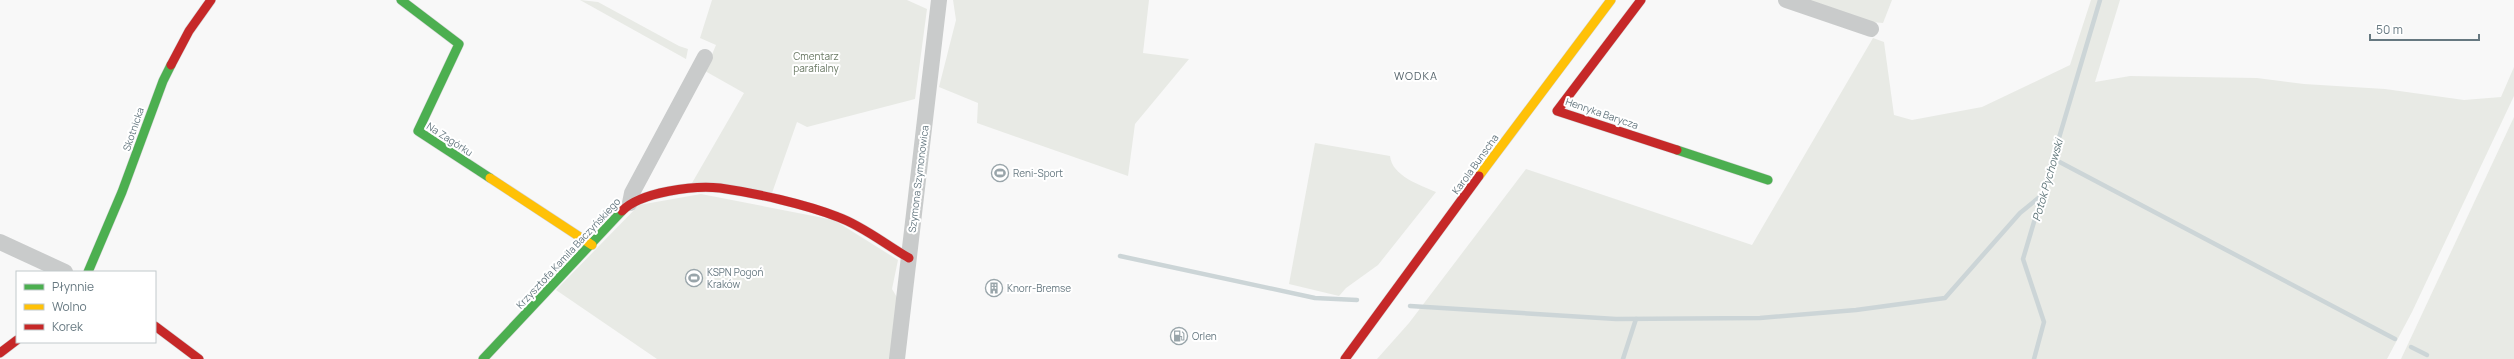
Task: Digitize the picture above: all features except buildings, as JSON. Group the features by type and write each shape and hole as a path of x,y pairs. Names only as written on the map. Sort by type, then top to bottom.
{"street":[{"name":"Skotnicka","path":"88,271 122,192 163,81 189,31 211,0"},
{"name":"Na Zagórku","path":"401,0 459,44 418,131 592,245"},
{"name":"Szymona Szymonowica","path":"897,359 939,0"},
{"name":"Karola Bunscha","path":"1345,359 1357,340 1611,0"},
{"name":"Henryka Barycza","path":"1642,0 1557,111 1768,180"},
{"path":"1786,0 1871,29"},
{"path":"630,203 632,193 705,58"},
{"name":"Krzysztofa Kamila Baczyńskiego","path":"483,359 630,203 668,192 700,187 720,188 798,205 839,217 909,258"},
{"path":"0,242 63,271"},
{"path":"156,327 199,359"},
{"name":"Karola Bunscha","path":"1339,359 1357,340"},
{"path":"0,353 16,341"}],"green space":[{"path":"580,0 598,2 679,46 688,49 686,59"},
{"name":"Cmentarz parafialny","path":"712,0 907,0 927,9 915,99 807,127 797,122 772,193 692,183 744,93 705,71 716,45 700,38"},
{"path":"953,0 1149,0 1143,53 1189,59 1135,124 1128,176 977,123 978,103 939,87 956,20"},
{"path":"1797,0 1892,0 1883,23 1860,21"},
{"path":"2091,0 2120,0 2095,82 2130,76 2257,78 2304,84 2385,89 2464,100 2501,97 2514,67 2514,96 2412,312 2387,359 1377,359 1409,323 1526,169 1752,245 1873,38 1884,42 1894,115 1912,120 1982,107 2070,65"},
{"path":"2514,117 2514,359 2401,359"},
{"path":"1315,143 1390,156 1392,163 1401,174 1415,183 1436,192 1378,265 1346,288 1339,296 1289,284"},
{"name":"KSPN Pogoń Kraków","path":"701,194 834,220 898,260 892,289 898,299 890,359 657,359 556,290 639,205"}],"waterway":[{"name":"Potok Pychowski","path":"2034,359 2044,322 2023,259 2100,0"},
{"path":"2052,158 2395,339"},
{"path":"1410,306 1616,319 1760,318 1856,310 1945,298 2020,213 2042,195"},
{"path":"1120,256 1315,298 1357,300"},
{"path":"1623,359 1636,319"},
{"path":"2411,347 2427,355"}],"traffic: fast":[{"path":"401,0 459,44 418,131 490,178"},
{"path":"88,271 122,192 163,81 171,65"},
{"path":"1677,150 1768,180"},
{"path":"483,359 622,211"}],"traffic: slow":[{"path":"1479,176 1611,0"},
{"path":"490,178 592,245"}],"traffic: jam":[{"path":"171,65 189,31 211,0"},
{"path":"1641,0 1557,111 1677,150"},
{"path":"1345,359 1479,176"},
{"path":"622,211 630,204 641,199 668,191 709,187 734,190 795,203 838,217 865,230 909,258"},
{"path":"156,327 199,359"},
{"path":"0,353 16,341"}],"place":[{"name":"Reni-Sport","path":"1000,173"},
{"name":"KSPN Pogoń Kraków","path":"694,278"},
{"name":"Knorr-Bremse","path":"994,288"},
{"name":"Orlen","path":"1179,336"}],"district":[{"name":"WODKA","path":"1416,75"}]}
